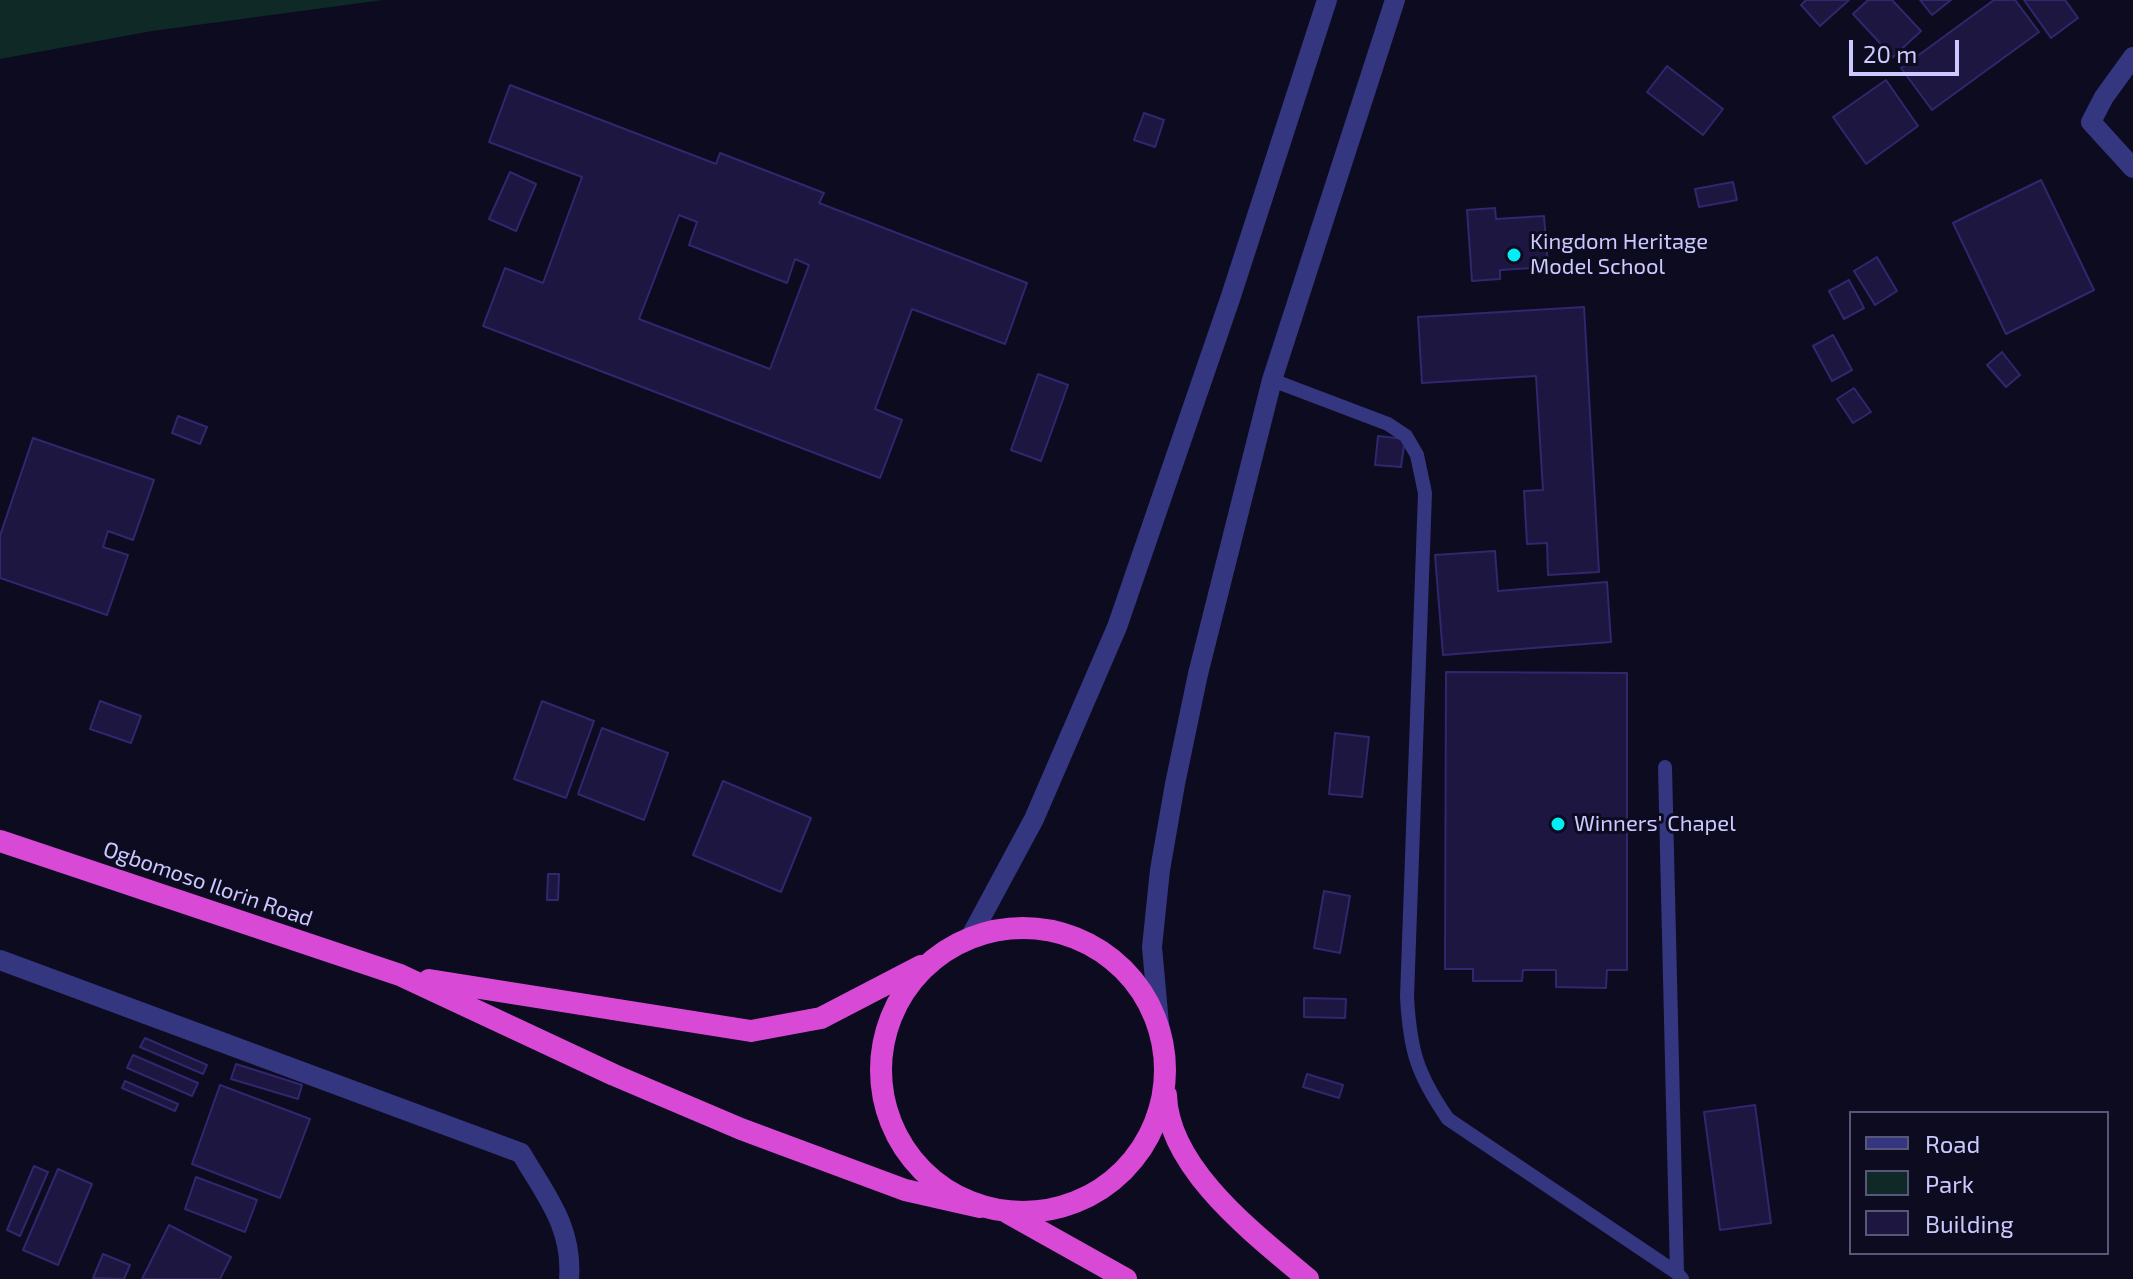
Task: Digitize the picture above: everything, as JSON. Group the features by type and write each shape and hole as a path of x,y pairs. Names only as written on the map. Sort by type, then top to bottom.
{"highway":[{"name":"Ogbomoso Ilorin Road","path":"0,841 400,975"},
{"path":"400,975 751,1031 821,1018 929,962 971,936 1018,927 1066,934 1108,955 1141,991 1160,1035 1166,1107 1175,1136 1190,1163 1248,1229 1308,1279"},
{"path":"929,962 897,1001 881,1049 883,1100 902,1146 935,1184 980,1207"},
{"path":"400,975 614,1075 741,1129 905,1190 1008,1213 1047,1211 1085,1199 1118,1177 1143,1146 1160,1110 1165,1070"},
{"path":"1008,1213 1126,1279"}],"street":[{"path":"971,936 1034,819 1117,627 1230,299 1327,0"},
{"path":"1160,1035 1152,947 1162,855 1198,674 1272,380 1395,0"},
{"path":"2133,57 2104,97 2091,122 2133,168"},
{"path":"0,960 521,1153 560,1218 571,1255 569,1279"}],"lane":[{"path":"1272,380 1388,424 1406,436 1417,455 1425,493 1407,997 1409,1039 1426,1087 1448,1119 1680,1276"},
{"path":"1665,767 1680,1276"}],"green space":[{"path":"0,0 383,0 152,31 0,59"}],"building":[{"path":"1806,0 1849,0 1820,26 1801,5"},
{"path":"1868,0 1892,0 1921,31 1893,57 1853,14"},
{"path":"1920,0 1951,0 1932,15"},
{"path":"1994,0 2015,0 2039,32 1932,110 1901,68"},
{"path":"2024,0 2065,0 2078,18 2051,38"},
{"path":"1667,66 1723,109 1703,135 1647,92"},
{"path":"1886,80 1918,126 1866,164 1833,117"},
{"path":"510,85 716,164 720,153 824,193 819,203 1027,283 1005,344 912,309 875,409 902,420 880,478 483,326 505,268 543,283 582,177 489,142","holes":["679,215 697,222 689,245 787,283 795,259 809,265 770,369 639,319"]},
{"path":"1144,113 1164,120 1155,147 1134,140"},
{"path":"510,172 536,184 516,231 489,219"},
{"path":"2041,180 2094,290 2006,334 1953,223"},
{"path":"1733,182 1737,200 1699,207 1695,189"},
{"path":"1495,208 1496,219 1544,216 1548,267 1500,270 1500,279 1472,281 1467,210"},
{"path":"1877,257 1897,291 1875,305 1854,271"},
{"path":"1849,280 1864,308 1844,319 1829,291"},
{"path":"1584,307 1599,572 1548,575 1547,543 1527,544 1524,491 1543,490 1536,376 1422,383 1418,317"},
{"path":"1833,335 1852,370 1832,381 1813,346"},
{"path":"2002,352 2020,375 2006,387 1987,365"},
{"path":"1038,374 1068,385 1041,461 1011,450"},
{"path":"1854,388 1871,412 1853,423 1837,399"},
{"path":"178,416 207,427 200,444 172,433"},
{"path":"1378,436 1405,439 1401,467 1375,465"},
{"path":"33,438 154,480 133,540 108,531 103,547 128,555 107,615 0,578 0,536"},
{"path":"1495,551 1498,591 1607,582 1611,642 1443,655 1435,555"},
{"path":"1446,672 1627,673 1627,970 1607,970 1606,988 1556,987 1556,970 1523,970 1522,981 1473,981 1473,969 1445,969"},
{"path":"100,701 141,716 131,743 90,729"},
{"path":"542,701 594,721 566,798 514,779"},
{"path":"602,728 668,753 644,820 578,794"},
{"path":"1335,733 1369,737 1362,797 1329,794"},
{"path":"723,781 811,818 781,892 693,855"},
{"path":"548,874 559,874 558,900 547,900"},
{"path":"1324,891 1350,896 1340,953 1314,948"},
{"path":"1304,998 1346,999 1345,1018 1304,1017"},
{"path":"145,1038 207,1065 203,1074 140,1047"},
{"path":"133,1055 198,1083 192,1096 127,1068"},
{"path":"236,1064 302,1085 298,1099 231,1079"},
{"path":"1307,1074 1343,1085 1339,1098 1303,1087"},
{"path":"125,1081 178,1104 175,1111 122,1088"},
{"path":"220,1085 310,1119 280,1198 192,1164"},
{"path":"1755,1105 1771,1223 1720,1230 1704,1112"},
{"path":"34,1166 48,1172 20,1236 7,1230"},
{"path":"58,1169 92,1184 58,1265 23,1250"},
{"path":"196,1177 257,1200 245,1232 185,1209"},
{"path":"169,1225 231,1257 220,1279 142,1279"},
{"path":"103,1254 130,1265 124,1279 93,1278"}],"place":[{"name":"Kingdom Heritage Model School","path":"1514,255"},
{"name":"Winners' Chapel","path":"1558,824"}]}
